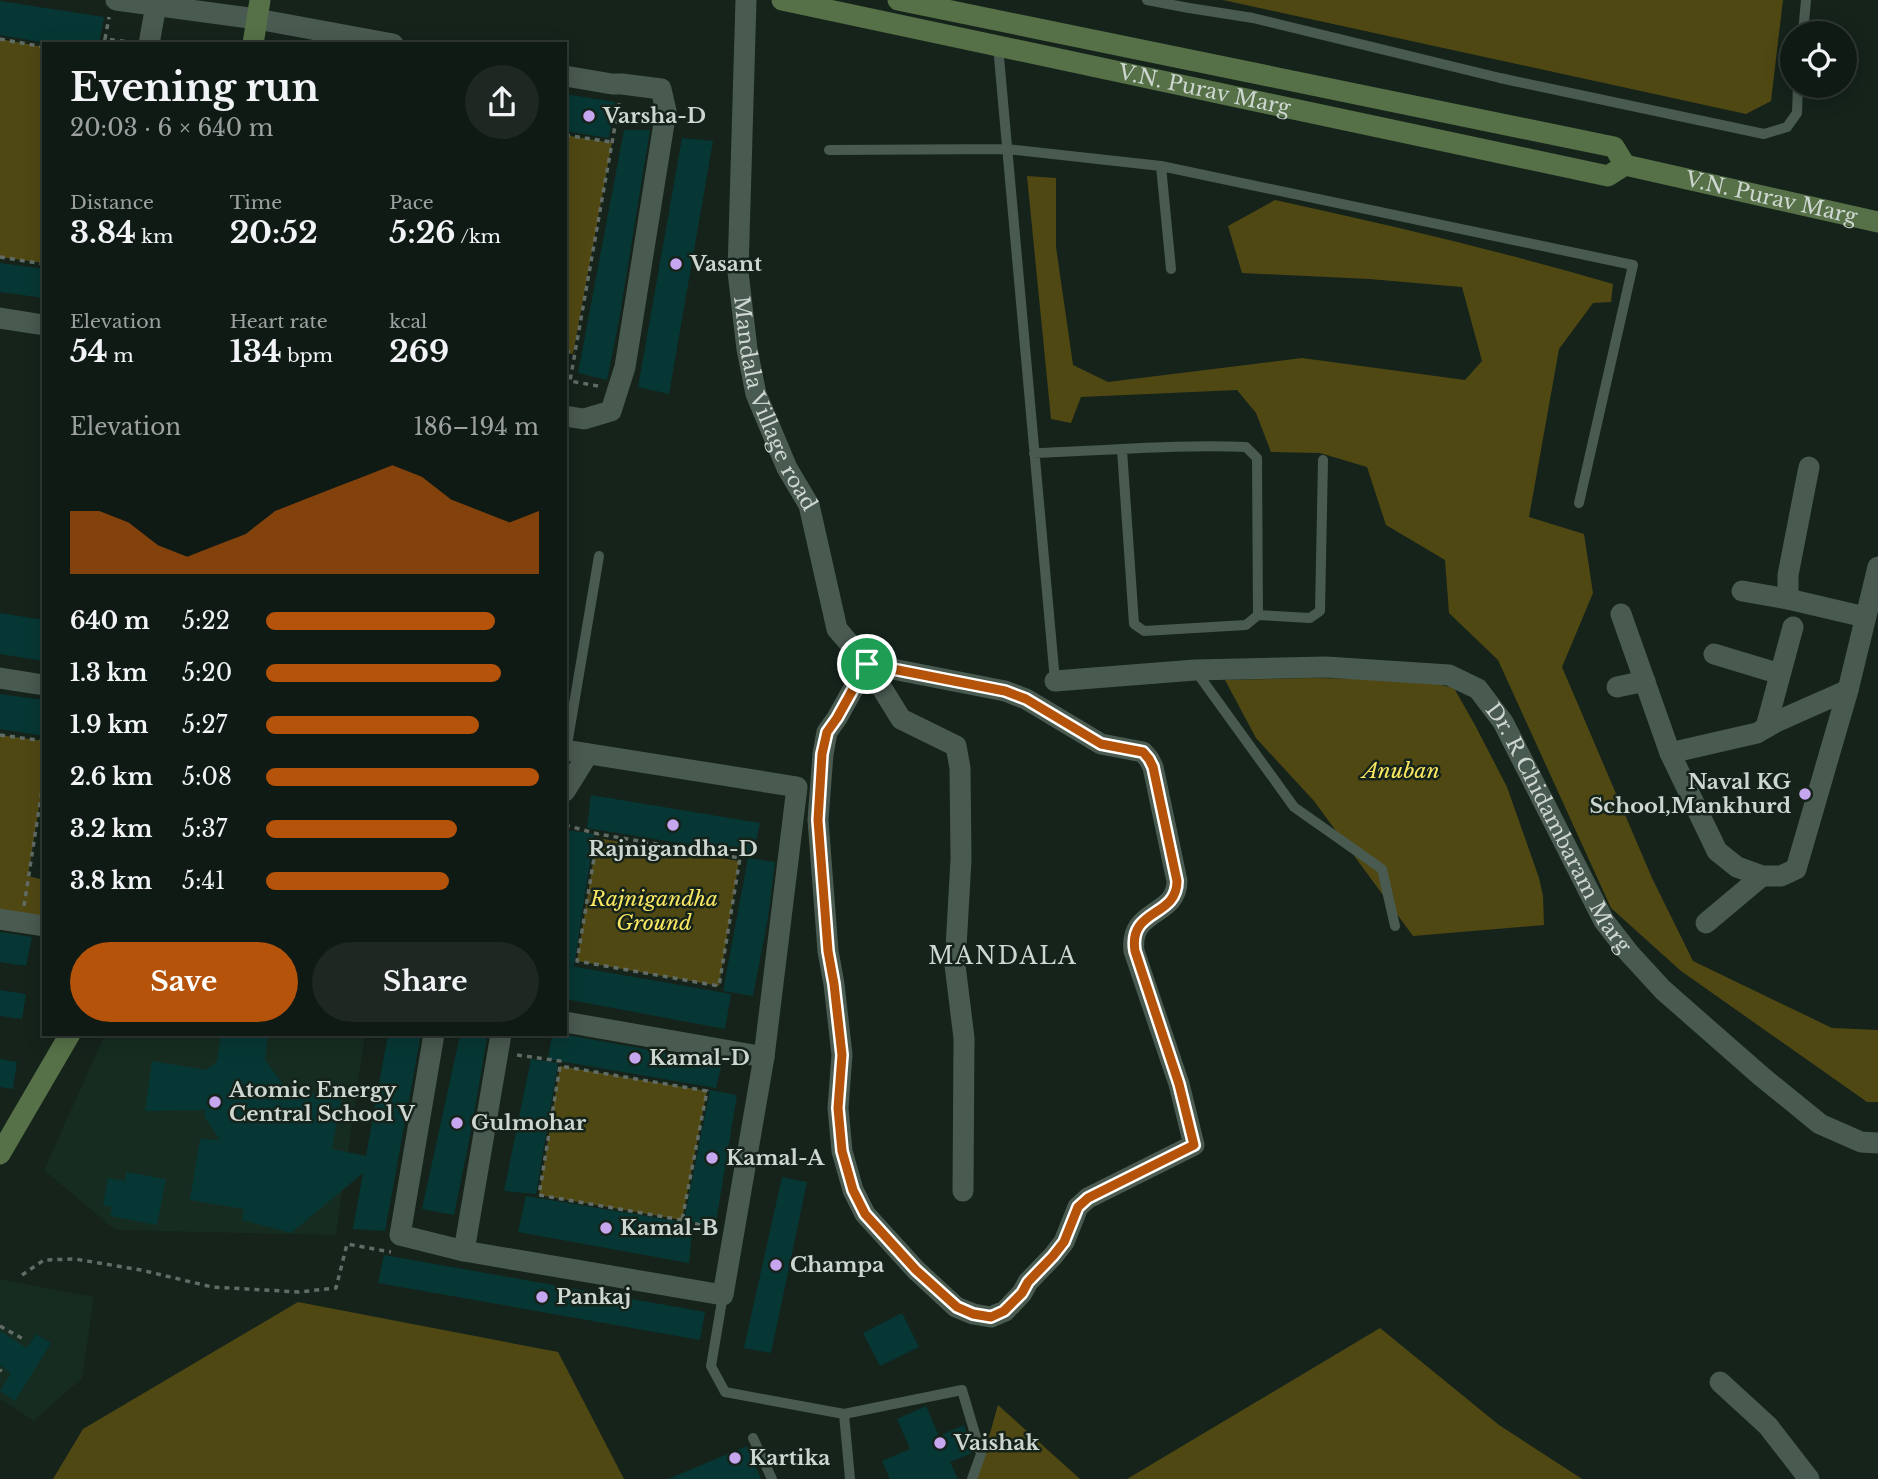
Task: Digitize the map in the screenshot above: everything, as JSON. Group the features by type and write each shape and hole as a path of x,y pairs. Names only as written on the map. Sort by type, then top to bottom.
{"street":[{"path":"116,0 156,5 259,9 362,41"},
{"name":"Mandala Village road","path":"746,0 738,272 747,349 756,394 787,468 810,505 837,629 867,664 901,719 956,746 960,768 961,860 955,965 964,1038 963,1192"},
{"name":"V.N. Purav Marg","path":"782,0 1608,176 1625,165"},
{"name":"V.N. Purav Marg","path":"898,0 1614,148 1625,165 1878,222"},
{"path":"140,42 156,5"},
{"path":"253,42 259,9"},
{"path":"1050,57 1054,33"},
{"path":"567,76 661,89 666,111 619,390 611,411 584,419 567,416"},
{"path":"0,318 42,325"},
{"path":"1788,599 1788,575 1810,467"},
{"path":"1622,614 1670,753 1717,851 1738,867 1762,876 1781,876 1796,869 1847,690 1878,567"},
{"path":"1742,591 1865,617"},
{"path":"1766,727 1793,627"},
{"path":"1714,654 1780,674"},
{"path":"867,664 1005,691 1026,699 1101,744 1143,752 1153,767 1177,881 1173,899 1141,923 1133,940 1179,1084 1194,1145 1088,1198 1078,1207 1064,1242 1053,1256 1004,1311 991,1317 973,1314 957,1307 916,1270 865,1214 853,1190 842,1151 838,1108 842,1055 828,951 818,820 822,754 827,732 867,664"},
{"name":"Dr. R Chidambaram Marg","path":"1055,681 1195,670 1326,667 1450,676 1478,689 1503,722 1604,921 1629,953 1663,990 1760,1076 1820,1124 1861,1142 1878,1143"},
{"path":"0,678 42,685"},
{"path":"1617,687 1645,681"},
{"path":"1670,753 1756,733 1847,690"},
{"path":"434,1036 400,1236 464,1251 723,1295 764,1057 797,787 567,750"},
{"path":"567,788 588,754"},
{"path":"1706,923 1762,876"},
{"path":"10,921 42,926"},
{"path":"567,1022 764,1057"},
{"path":"0,1154 69,1036"},
{"path":"464,1251 499,1044"},
{"path":"1720,1382 1768,1426 1809,1479"}],"lane":[{"path":"1147,0 1253,18 1500,78 1764,134 1787,127 1797,113 1798,98"},
{"path":"1804,21 1806,0"},
{"path":"998,46 1055,681"},
{"path":"828,150 1007,149 1161,166 1633,265 1579,503"},
{"path":"1161,166 1171,270"},
{"path":"1034,453 1246,447 1257,458 1258,615"},
{"path":"1122,450 1134,624 1144,631 1246,625 1258,615 1310,618 1320,611 1323,460"},
{"path":"567,744 599,556"},
{"path":"1195,670 1294,807 1381,869 1395,926"},
{"path":"723,1295 711,1366 725,1392 844,1414 962,1390 981,1454 972,1479"},
{"path":"844,1414 850,1479"},
{"path":"753,1438 772,1479"}],"path":[{"path":"0,39 42,47"},
{"path":"104,42 105,39 131,42"},
{"path":"619,390 570,381 622,83"},
{"path":"567,135 611,142"},
{"path":"0,257 42,264"},
{"path":"567,351 575,353"},
{"path":"0,735 42,741"},
{"path":"10,921 42,785"},
{"path":"567,826 598,834 740,858 719,986 578,961 598,834"},
{"path":"499,1044 560,1061 539,1195 682,1220 733,1234"},
{"path":"560,1066 706,1091 682,1220"},
{"path":"22,1275 44,1260 75,1259 141,1270 212,1287 299,1292 336,1288"},
{"path":"0,1326 23,1339"}],"shaded area":[{"name":"Atomic Energy Central School V","path":"104,1036 365,1036 336,1235 115,1230 44,1170"},
{"path":"0,1279 94,1297 82,1378 34,1421 0,1399"}],"green space":[{"path":"1223,0 1783,0 1771,101 1746,114"},
{"path":"0,39 42,47 42,263 0,257"},
{"path":"567,135 612,143 573,354 567,353"},
{"path":"1027,176 1056,178 1056,247 1073,365 1108,382 1302,358 1465,380 1482,361 1462,287 1242,273 1228,226 1275,200 1445,239 1613,284 1611,302 1593,303 1559,349 1529,517 1584,534 1593,593 1562,667 1652,878 1693,961 1832,1028 1878,1030 1878,1102 1867,1102 1681,971 1611,908 1498,660 1449,613 1445,560 1386,525 1367,467 1320,453 1271,452 1256,413 1237,390 1081,397 1071,423 1051,419"},
{"name":"Anuban","path":"1225,680 1419,680 1454,688 1507,787 1539,878 1544,925 1413,936 1314,801 1256,738"},
{"path":"0,735 42,741 42,789 28,876 42,880 42,921 0,914"},
{"name":"Rajnigandha Ground","path":"597,838 739,861 719,986 577,961"},
{"path":"560,1066 707,1091 682,1220 539,1195"},
{"path":"298,1302 558,1352 624,1479 53,1479 83,1429"},
{"path":"1380,1328 1499,1425 1582,1479 1127,1479"},
{"path":"998,1405 1080,1479 977,1479"}],"building":[{"path":"0,1 104,17 99,42 42,42 0,35"},
{"name":"Varsha-D","path":"567,94 615,102 609,138 567,131"},
{"path":"624,130 650,130 607,380 578,373"},
{"name":"Vasant","path":"682,138 713,141 669,394 638,387"},
{"path":"0,263 42,269 42,298 0,292"},
{"path":"0,613 42,620 42,661 0,654"},
{"path":"0,694 42,700 42,736 0,729"},
{"name":"Rajnigandha-D","path":"591,795 760,823 753,855 587,828"},
{"path":"567,830 594,834 574,966 567,965"},
{"path":"748,858 775,862 768,918 753,996 723,991"},
{"path":"0,932 32,937 26,966 0,962"},
{"path":"567,965 731,994 725,1029 567,999"},
{"path":"0,990 26,994 22,1019 0,1016"},
{"name":"Kamal-D","path":"567,1035 722,1063 716,1088 548,1059 552,1036"},
{"path":"221,1036 268,1036 265,1060 285,1087 341,1100 332,1149 366,1156 388,1036 421,1036 385,1231 353,1229 363,1173 291,1233 242,1220 244,1209 190,1200 200,1139 220,1140 204,1116 205,1110 145,1111 152,1061 206,1070 217,1062"},
{"name":"Gulmohar","path":"460,1036 487,1038 454,1215 422,1209"},
{"path":"0,1059 17,1062 13,1089 0,1087"},
{"path":"531,1059 558,1063 536,1194 504,1191"},
{"name":"Kamal-A","path":"710,1090 737,1095 715,1228 684,1220"},
{"path":"126,1172 166,1179 157,1225 110,1216 112,1207 103,1205 108,1178 125,1181"},
{"name":"Champa","path":"782,1177 807,1182 771,1353 744,1348"},
{"name":"Kamal-B","path":"526,1196 693,1224 689,1263 518,1232"},
{"name":"Pankaj","path":"384,1255 705,1312 700,1340 378,1283"},
{"path":"902,1313 919,1347 880,1366 863,1333"},
{"path":"0,1331 27,1348 36,1334 51,1343 15,1401 0,1391 11,1373 0,1365"},
{"name":"Vaishak","path":"926,1406 939,1436 964,1425 972,1453 950,1462 958,1479 890,1479 882,1461 910,1449 897,1419"},
{"name":"Kartika","path":"747,1446 761,1479 668,1479"}],"place":[{"name":"Varsha-D","path":"589,116"},
{"name":"Vasant","path":"676,264"},
{"name":"Naval KG School,Mankhurd","path":"1805,794"},
{"name":"Rajnigandha-D","path":"673,825"},
{"name":"Kamal-D","path":"635,1058"},
{"name":"Atomic Energy Central School V","path":"215,1102"},
{"name":"Gulmohar","path":"457,1123"},
{"name":"Kamal-A","path":"712,1158"},
{"name":"Kamal-B","path":"606,1228"},
{"name":"Champa","path":"776,1265"},
{"name":"Pankaj","path":"542,1297"},
{"name":"Vaishak","path":"940,1443"},
{"name":"Kartika","path":"735,1458"}],"district":[{"name":"MANDALA","path":"1003,956"}],"route":[{"path":"867,664 1005,691 1026,699 1101,744 1143,752 1153,767 1177,881 1173,899 1141,923 1133,940 1179,1084 1194,1145 1088,1198 1078,1207 1064,1242 1053,1256 1004,1311 991,1317 973,1314 957,1307 916,1270 865,1214 853,1190 842,1151 838,1108 842,1055 828,951 818,820 822,754 827,732 867,664"}]}
